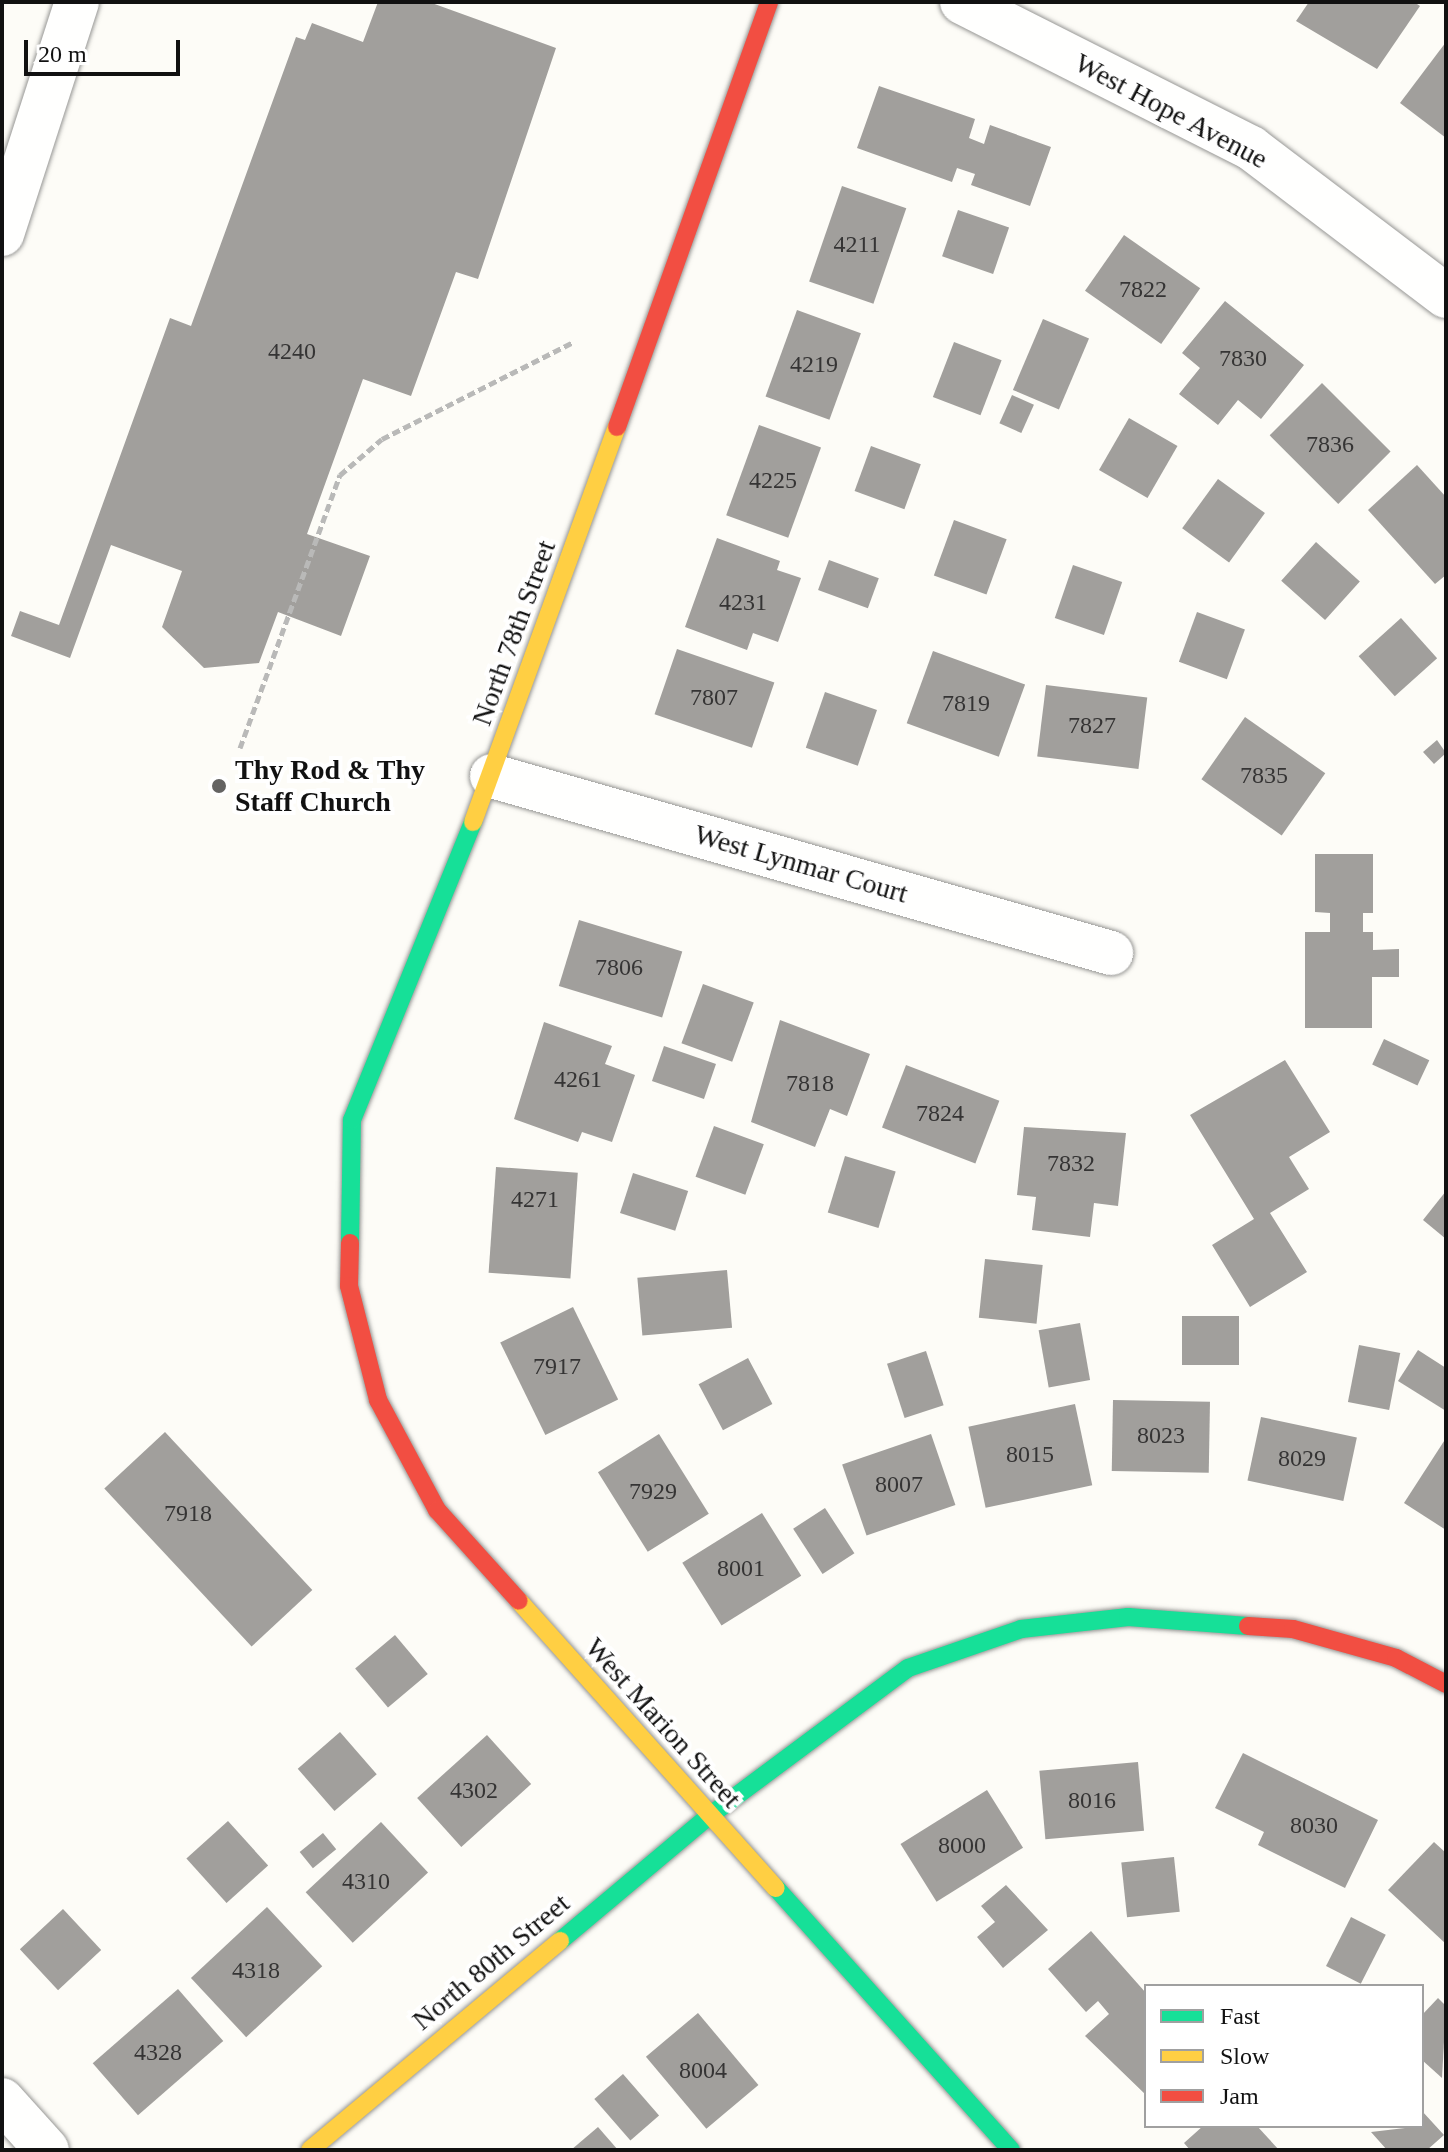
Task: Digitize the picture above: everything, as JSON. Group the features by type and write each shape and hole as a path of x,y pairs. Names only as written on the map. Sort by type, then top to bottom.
{"street":[{"path":"2,234 77,2"},
{"name":"North 78th Street","path":"349,1286 352,1120 492,776 769,2"},
{"name":"West Hope Avenue","path":"962,2 1251,148 1446,296"},
{"name":"West Lynmar Court","path":"492,776 1111,953"},
{"name":"West Marion Street","path":"349,1286 378,1400 437,1510 708,1817 1011,2150"},
{"name":"North 80th Street","path":"310,2150 708,1817 908,1668 1021,1629 1128,1617 1293,1629 1396,1658 1446,1684"},
{"path":"2,2100 47,2150"}],"path":[{"path":"240,748 340,475 382,439 573,342"}],"building":[{"path":"378,2 429,2 556,48 478,279 456,272 411,396 363,379 307,534 370,556 341,636 278,612 259,663 204,668 162,627 182,571 111,545 70,658 11,636 20,611 59,625 170,318 191,326 296,37 305,40 312,23 363,42"},
{"path":"1309,2 1414,2 1420,6 1377,69 1296,21"},
{"path":"1446,42 1446,138 1400,103"},
{"path":"879,86 975,119 969,138 984,144 990,125 1051,147 1030,206 971,185 975,174 957,168 952,182 857,148"},
{"path":"842,186 906,208 873,304 809,281"},
{"path":"958,210 1009,228 993,274 942,256"},
{"path":"1124,235 1200,288 1161,344 1085,291"},
{"path":"1225,301 1304,365 1261,419 1238,400 1218,425 1179,394 1200,368 1182,353"},
{"path":"797,310 861,333 829,420 766,396"},
{"path":"1043,319 1089,339 1059,409 1013,390"},
{"path":"954,342 1002,360 980,415 933,397"},
{"path":"1322,383 1391,452 1338,504 1270,435"},
{"path":"1012,395 1034,405 1021,433 999,423"},
{"path":"1129,418 1177,446 1147,498 1099,470"},
{"path":"759,425 821,448 788,538 726,515"},
{"path":"871,446 921,464 904,509 855,491"},
{"path":"1417,465 1446,497 1446,575 1435,584 1368,510"},
{"path":"1218,479 1265,513 1229,562 1182,528"},
{"path":"954,520 1007,539 986,595 934,575"},
{"path":"717,538 780,561 777,570 801,578 778,642 753,633 747,650 685,627"},
{"path":"1316,542 1360,581 1325,620 1281,581"},
{"path":"829,560 879,578 868,608 818,590"},
{"path":"1073,565 1122,582 1104,635 1055,618"},
{"path":"1197,612 1245,629 1227,679 1179,662"},
{"path":"1401,618 1437,658 1395,696 1359,656"},
{"path":"677,649 774,683 752,748 655,714"},
{"path":"933,651 1025,685 999,757 907,723"},
{"path":"1046,685 1147,697 1138,769 1037,756"},
{"path":"825,692 877,710 858,766 806,748"},
{"path":"1245,717 1325,773 1282,835 1201,779"},
{"path":"1437,740 1446,753 1434,764 1423,752"},
{"path":"1315,854 1373,854 1373,913 1363,913 1363,932 1373,932 1373,950 1399,949 1399,977 1372,977 1372,1028 1305,1028 1305,932 1330,932 1330,913 1315,912"},
{"path":"579,920 682,952 662,1018 559,986"},
{"path":"703,984 754,1002 732,1062 681,1043"},
{"path":"780,1020 870,1054 847,1116 830,1109 815,1147 751,1122"},
{"path":"544,1022 612,1046 605,1064 635,1075 612,1142 582,1132 578,1142 514,1119"},
{"path":"1384,1039 1429,1060 1417,1086 1372,1064"},
{"path":"664,1046 716,1064 704,1099 652,1081"},
{"path":"1285,1060 1330,1132 1289,1157 1309,1189 1270,1213 1307,1272 1250,1307 1212,1245 1254,1219 1190,1115"},
{"path":"906,1065 999,1101 975,1163 882,1128"},
{"path":"714,1126 764,1144 745,1195 696,1177"},
{"path":"1024,1127 1126,1133 1118,1206 1094,1203 1090,1237 1032,1230 1036,1197 1017,1195"},
{"path":"845,1156 896,1171 878,1228 828,1212"},
{"path":"496,1167 578,1173 570,1278 489,1273"},
{"path":"633,1173 688,1191 675,1231 620,1213"},
{"path":"1446,1191 1446,1239 1423,1220"},
{"path":"985,1259 1043,1265 1037,1324 979,1318"},
{"path":"727,1270 732,1328 642,1336 637,1278"},
{"path":"573,1307 618,1400 545,1435 500,1343"},
{"path":"1182,1316 1239,1316 1239,1365 1182,1365"},
{"path":"1080,1323 1090,1380 1049,1387 1039,1330"},
{"path":"1359,1345 1400,1353 1389,1410 1348,1402"},
{"path":"1418,1350 1446,1368 1446,1411 1398,1381"},
{"path":"926,1351 944,1405 905,1418 887,1364"},
{"path":"748,1358 772,1404 723,1430 699,1384"},
{"path":"1113,1400 1210,1402 1209,1473 1112,1471"},
{"path":"1075,1404 1092,1485 986,1508 968,1427"},
{"path":"1261,1417 1357,1437 1343,1501 1247,1481"},
{"path":"165,1432 312,1590 252,1647 104,1489"},
{"path":"659,1434 709,1514 648,1552 598,1472"},
{"path":"931,1434 955,1505 867,1536 842,1465"},
{"path":"1446,1438 1446,1530 1404,1503"},
{"path":"825,1508 854,1553 823,1574 793,1529"},
{"path":"762,1513 801,1576 721,1626 682,1563"},
{"path":"395,1635 428,1674 388,1707 355,1668"},
{"path":"340,1732 377,1774 334,1811 298,1769"},
{"path":"487,1735 531,1784 461,1847 417,1798"},
{"path":"1243,1753 1378,1820 1345,1888 1258,1845 1264,1832 1215,1808"},
{"path":"1138,1762 1144,1831 1045,1839 1039,1771"},
{"path":"987,1790 1023,1848 937,1902 900,1844"},
{"path":"228,1821 268,1866 227,1903 186,1858"},
{"path":"381,1822 428,1872 353,1943 306,1892"},
{"path":"323,1833 336,1849 313,1868 300,1852"},
{"path":"1434,1842 1446,1853 1446,1944 1388,1890"},
{"path":"1174,1857 1180,1912 1127,1917 1121,1863"},
{"path":"1006,1885 1048,1930 1003,1968 977,1937 995,1922 981,1906"},
{"path":"267,1907 322,1966 246,2037 191,1978"},
{"path":"63,1909 101,1950 58,1990 20,1949"},
{"path":"1351,1917 1386,1935 1361,1984 1326,1966"},
{"path":"1091,1931 1144,1991 1144,2093 1085,2036 1109,2014 1098,2001 1086,2012 1048,1969"},
{"path":"178,1989 223,2041 138,2115 93,2063"},
{"path":"1438,1998 1446,2006 1442,2078 1424,2062 1424,2013"},
{"path":"698,2013 758,2085 706,2129 646,2057"},
{"path":"623,2074 659,2116 630,2140 594,2099"},
{"path":"1424,2113 1444,2135 1427,2150 1387,2150 1371,2132 1424,2128"},
{"path":"598,2127 618,2150 571,2150"},
{"path":"1201,2128 1259,2128 1279,2150 1190,2150 1184,2143"}],"traffic: fast":[{"path":"350,1243 352,1120 473,822"},
{"path":"560,1941 708,1817 908,1668 1021,1629 1128,1617 1248,1626"},
{"path":"776,1888 1011,2150"}],"traffic: slow":[{"path":"473,822 617,427"},
{"path":"519,1601 776,1888"},
{"path":"310,2150 560,1941"}],"traffic: jam":[{"path":"617,427 769,2"},
{"path":"350,1243 349,1286 378,1400 437,1510 519,1601"},
{"path":"1248,1626 1293,1629 1396,1658 1446,1684"}],"place":[{"name":"Thy Rod & Thy Staff Church","path":"219,786"}]}
